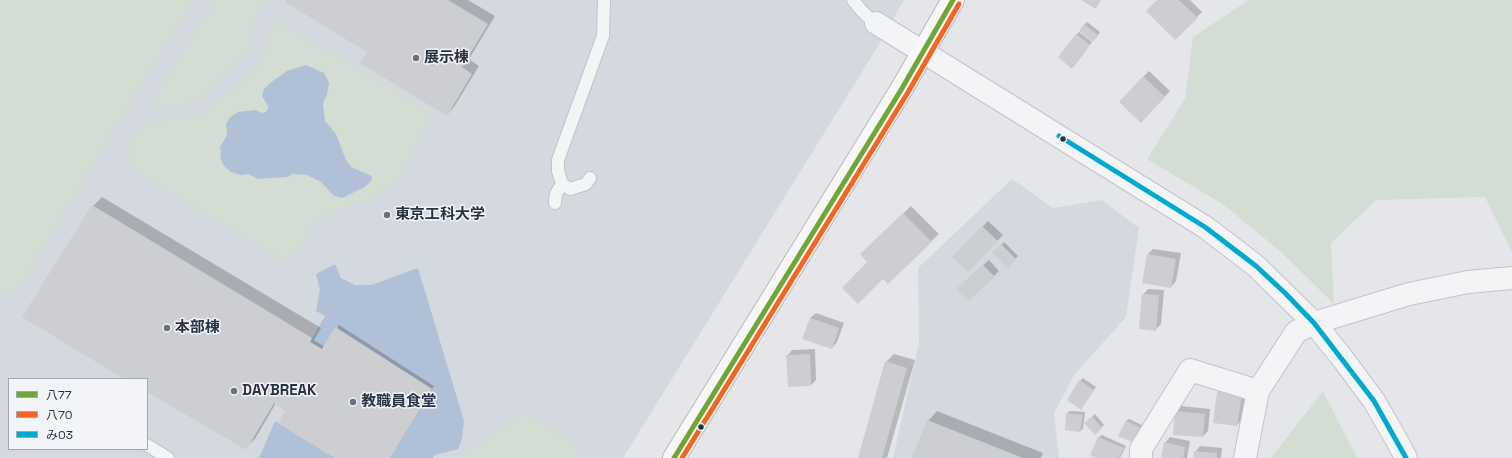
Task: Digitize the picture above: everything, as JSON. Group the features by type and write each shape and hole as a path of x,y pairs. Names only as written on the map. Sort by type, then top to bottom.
{"highway":[{"path":"674,458 923,52 953,0"}],"street":[{"path":"876,23 1205,227 1256,266 1314,323 1374,401 1406,458"},
{"path":"1246,458 1258,391 1296,332 1314,323 1409,294 1468,282 1512,278"},
{"path":"1141,458 1141,449 1190,370 1258,391"}],"lane":[{"path":"590,178 586,184 570,189 562,184 558,171 558,160 604,36 604,0"},
{"path":"853,0 872,21 876,23"},
{"path":"555,203 556,194 562,184"},
{"path":"148,446 168,458"}],"shaded area":[{"name":"東京工科大学","path":"0,0 904,0 875,51 623,458 0,458"},
{"path":"0,0 193,0 14,296 0,288"},
{"path":"214,0 264,0 257,11 246,54 196,101 148,109"},
{"path":"1249,0 1512,0 1512,252 1485,197 1376,200 1331,243 1334,304 1279,250 1221,203 1147,159 1185,99 1193,37"},
{"path":"276,20 431,111 402,175 371,200 327,214 312,224 307,244 282,260 133,170 126,150 143,124 204,114 260,65"},
{"path":"1012,179 1053,208 1102,200 1139,228 1126,317 1075,374 1054,413 1059,458 893,458 919,343 918,268"},
{"path":"1323,391 1357,458 1271,458"},
{"path":"525,412 581,448 575,458 463,458 468,449"}],"water":[{"path":"306,65 324,73 329,83 327,95 323,103 325,121 336,134 346,160 351,167 372,176 371,181 365,187 342,198 334,196 321,182 307,175 293,174 287,177 258,179 248,174 241,175 231,172 224,166 220,158 220,147 226,137 226,124 230,117 238,112 256,110 262,113 266,112 268,106 262,96 264,89 287,71"},
{"path":"335,264 341,278 355,285 371,285 418,268 464,421 462,439 458,449 435,455 433,458 390,458 432,389 336,327 322,349 310,342 325,316 316,311 320,290 316,274"},
{"path":"275,421 335,458 259,458"}],"building":[{"name":"展示棟","path":"286,0 448,0 488,24 462,67 472,74 447,116 360,63 367,52 285,2"},
{"path":"1081,0 1101,0 1096,9"},
{"path":"1157,0 1179,0 1198,18 1175,40 1146,11"},
{"path":"1084,24 1098,35 1093,42 1079,31"},
{"path":"1076,34 1090,45 1072,69 1058,57"},
{"path":"1143,76 1165,97 1141,123 1119,102"},
{"name":"本部棟","path":"92,205 312,338 310,342 322,349 335,327 432,389 390,458 335,458 278,423 285,411 274,403 246,450 148,393 148,378 122,378 22,317"},
{"path":"903,213 932,242 888,284 883,279 858,304 842,288 867,262 860,254"},
{"path":"982,226 998,241 968,272 952,257"},
{"path":"1001,244 1016,259 1008,268 992,253"},
{"path":"1147,254 1176,259 1171,288 1142,283"},
{"path":"983,265 995,277 968,301 956,289"},
{"path":"1142,294 1159,295 1156,331 1139,329"},
{"path":"810,318 839,328 832,349 802,339"},
{"path":"810,354 811,386 788,387 786,355"},
{"path":"885,361 907,368 882,458 858,458"},
{"path":"1079,380 1094,390 1081,410 1067,400"},
{"path":"1217,392 1242,395 1237,426 1213,423"},
{"path":"1175,411 1205,414 1203,437 1173,435"},
{"path":"1066,413 1083,415 1080,432 1065,430"},
{"path":"1092,416 1102,428 1095,435 1084,423"},
{"path":"927,420 1023,458 912,458"},
{"path":"1126,421 1142,428 1135,443 1118,436"},
{"path":"1098,437 1124,448 1119,458 1097,458 1090,455"},
{"path":"1164,442 1185,447 1183,458 1161,458"},
{"path":"1194,451 1217,453 1217,458 1193,458"}],"transit line":[{"name":"八77","path":"674,458 901,90 953,0"},
{"name":"八70","path":"682,458 907,94 959,4"},
{"name":"み03","path":"1059,136 1205,227 1256,266 1314,323 1374,401 1406,458"}],"place":[{"name":"展示棟","path":"416,58"},
{"name":"東京工科大学","path":"387,215"},
{"name":"本部棟","path":"167,328"},
{"name":"DAYBREAK","path":"234,391"},
{"name":"教職員食堂","path":"353,402"}]}
